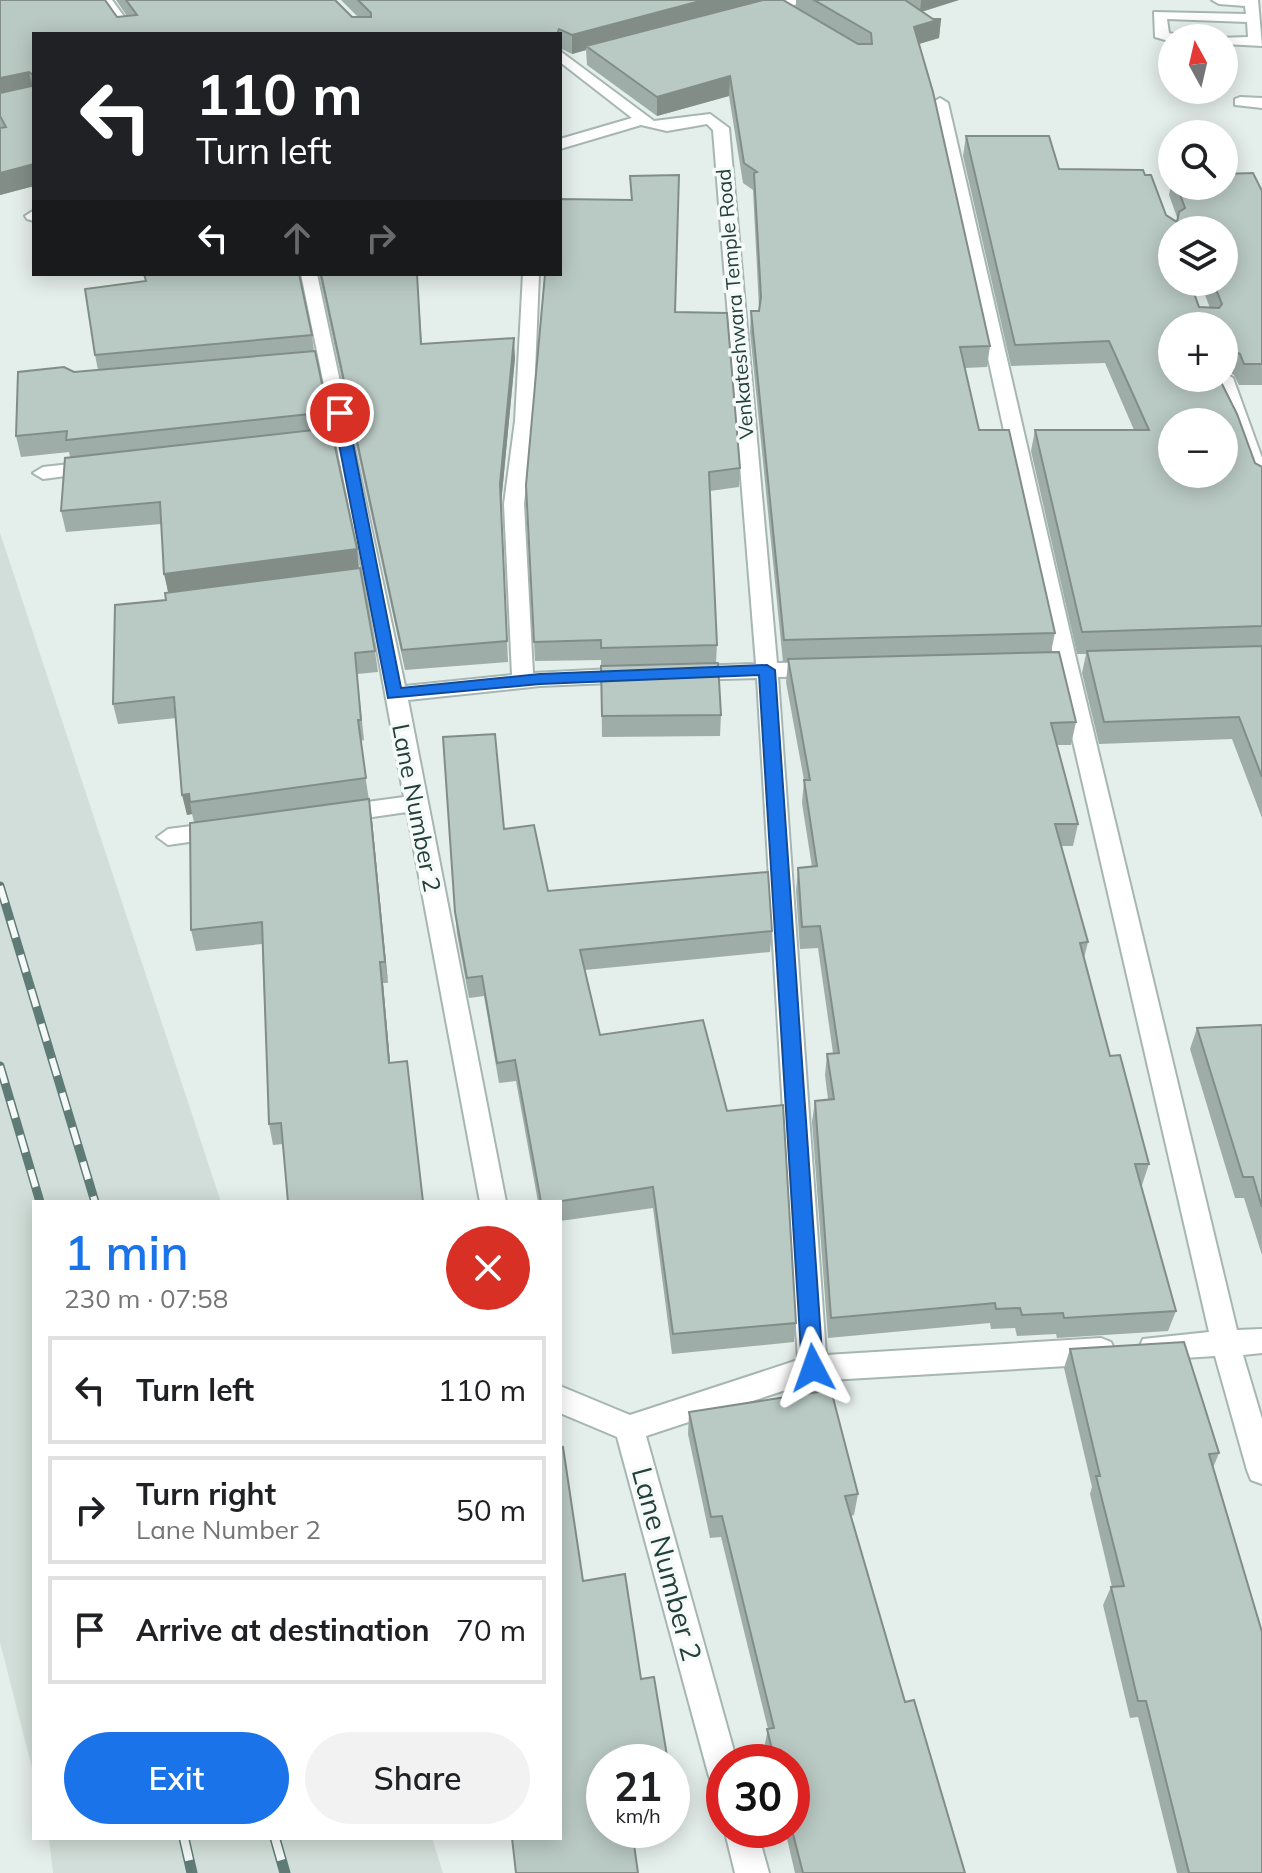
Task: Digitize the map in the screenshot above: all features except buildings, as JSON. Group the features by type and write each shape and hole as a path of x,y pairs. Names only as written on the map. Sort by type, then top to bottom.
{"street":[{"path":"105,0 129,32"},
{"path":"748,15 803,0"},
{"path":"1219,0 1251,1 1259,42 1238,41"},
{"path":"778,7 802,21"},
{"path":"1160,24 1159,15 1253,18"},
{"path":"571,58 643,120"},
{"path":"1240,102 1262,103"},
{"path":"940,103 1066,663 1226,1344 1262,1470"},
{"name":"Venkateshwara Temple Road","path":"643,120 658,127 710,119 721,128 767,670 813,1368"},
{"path":"562,143 643,120"},
{"name":"Lane Number 2","path":"309,276 322,362 394,694 493,1200"},
{"path":"523,681 514,504 524,421 531,276"},
{"path":"1229,392 1262,484"},
{"path":"43,473 119,465"},
{"path":"394,694 523,681 845,668"},
{"path":"323,816 415,803"},
{"path":"168,837 245,826"},
{"path":"562,1400 629,1428 813,1368 1262,1341"},
{"name":"Lane Number 2","path":"629,1428 716,1744"},
{"path":"745,1848 752,1873"}],"shaded area":[{"path":"0,533 220,1200 32,1200 32,1768 0,1642"},
{"path":"49,1840 433,1840 443,1873 53,1873"}],"railway":[{"path":"0,886 94,1200"},
{"path":"0,1066 39,1200"},
{"path":"184,1840 192,1873"},
{"path":"276,1840 285,1873"}],"route":[{"path":"340,413 394,694 540,679 767,670 813,1368"}]}
